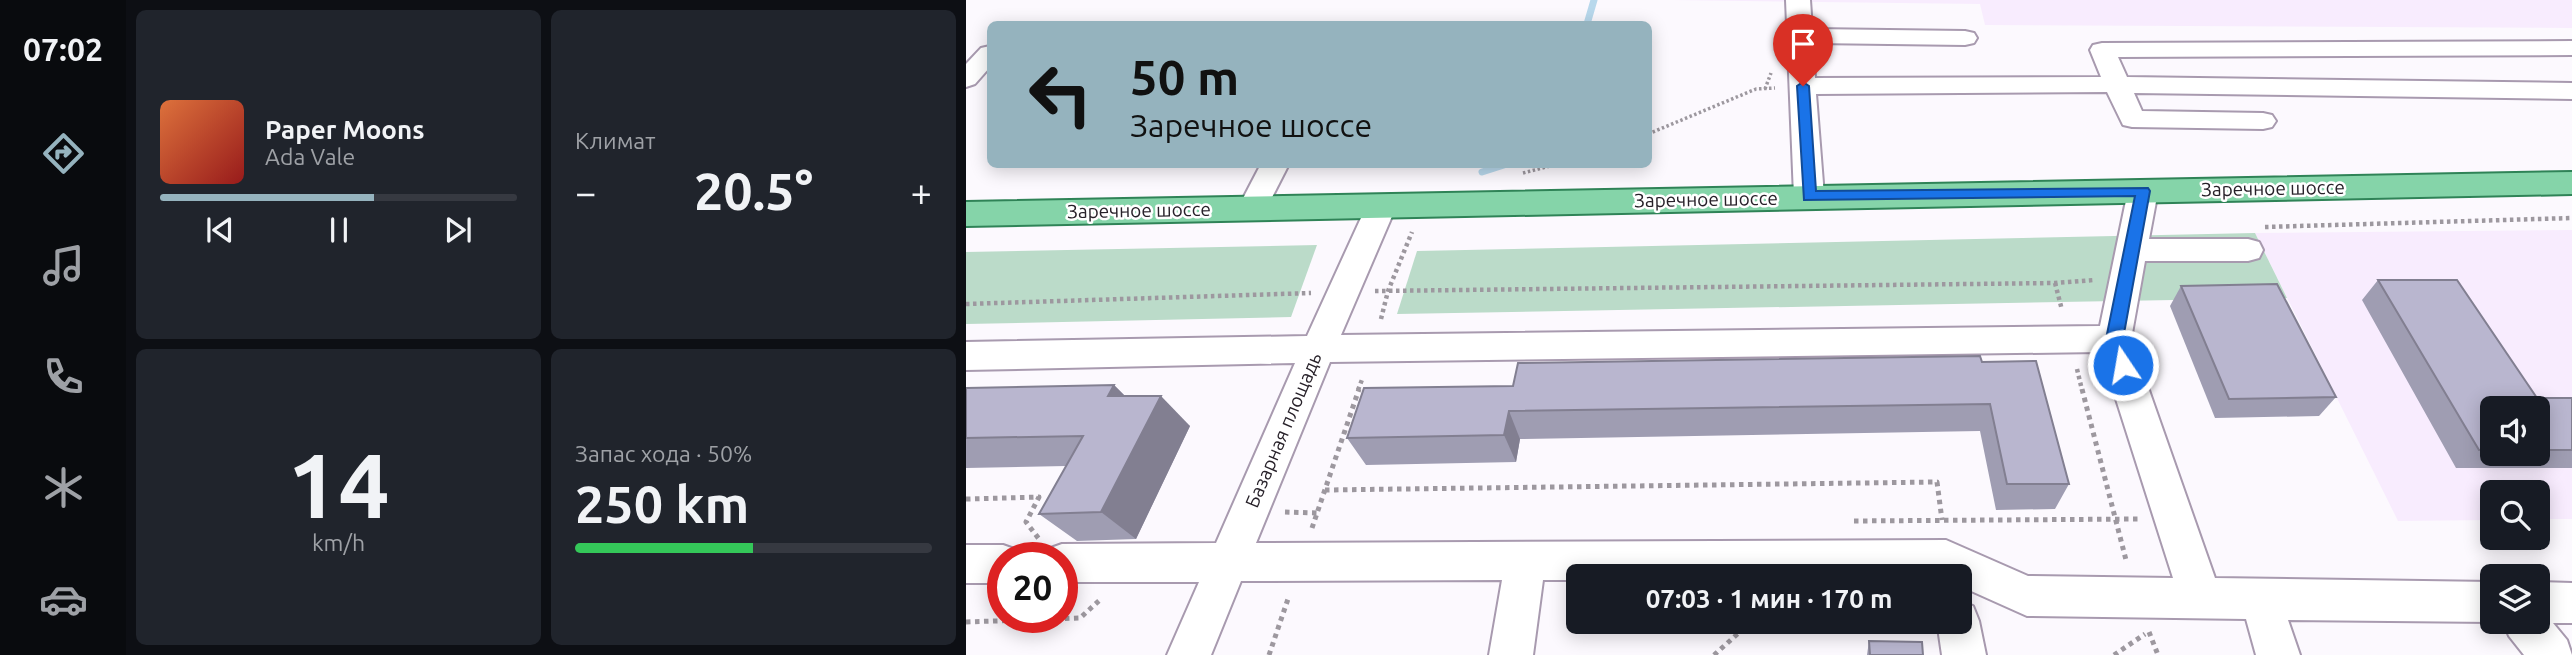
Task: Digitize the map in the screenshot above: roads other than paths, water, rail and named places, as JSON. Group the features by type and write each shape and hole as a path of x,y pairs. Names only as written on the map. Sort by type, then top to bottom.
{"main road":[{"name":"Заречное шоссе","path":"966,214 2572,183"}],"street":[{"path":"1798,0 1809,196"},
{"path":"1800,37 1965,38"},
{"path":"2263,121 2132,119 2102,50 2572,48"},
{"path":"966,79 987,56"},
{"path":"1803,86 2116,85 2572,91"},
{"path":"1253,208 1273,168"},
{"path":"2143,191 2115,339 2200,596"},
{"name":"Базарная площадь","path":"1189,655 1381,207"},
{"path":"2130,263 2253,239"},
{"path":"966,356 2115,339"},
{"path":"1511,655 1526,559"},
{"path":"1078,563 1526,559 1790,564"},
{"path":"966,564 987,564"},
{"path":"1972,576 2027,596 2200,596 2480,602"},
{"path":"2260,598 2278,655"},
{"path":"2550,602 2572,603"},
{"path":"1960,634 1964,655"},
{"path":"2535,634 2552,655"}],"waterway":[{"path":"1588,21 1594,0"},
{"path":"1482,172 1494,168"}]}
